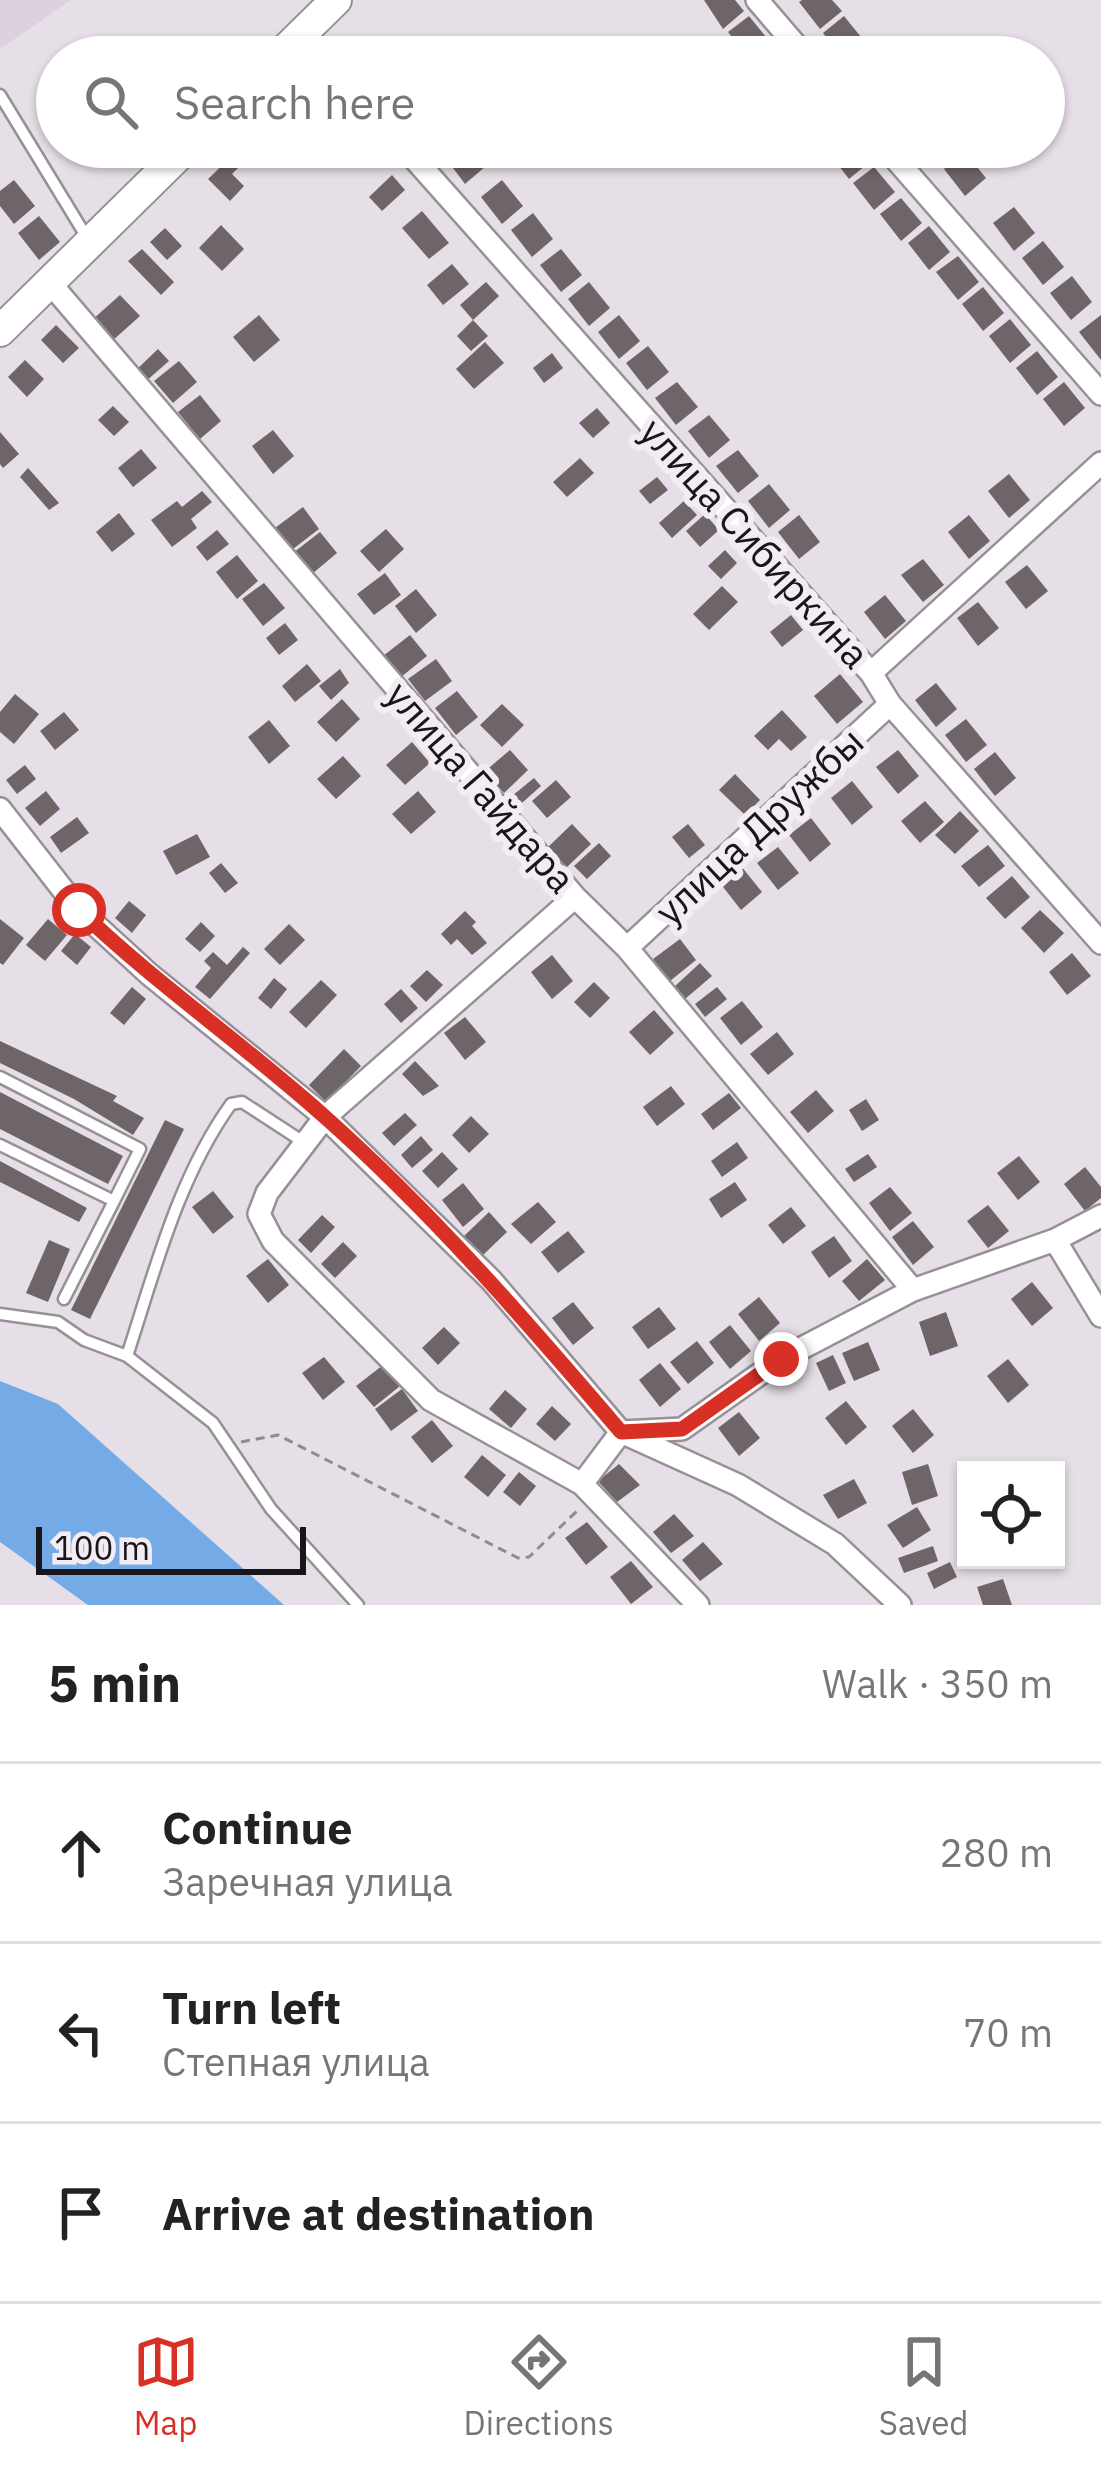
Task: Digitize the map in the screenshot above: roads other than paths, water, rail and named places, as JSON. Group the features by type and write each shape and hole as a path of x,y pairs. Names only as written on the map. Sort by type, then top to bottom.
{"main road":[{"path":"299,36 336,0"},
{"path":"0,332 166,168"}],"street":[{"path":"757,0 788,36"},
{"path":"303,32 307,36"},
{"name":"улица Сибиркина","path":"423,168 872,673 890,704 1101,944"},
{"path":"903,168 1101,394"},
{"name":"улица Гайдара","path":"50,283 575,898 627,948 913,1290"},
{"name":"улица Дружбы","path":"872,673 1101,463"},
{"name":"улица Дружбы","path":"627,948 890,704"},
{"path":"0,809 79,910 117,947 325,1117 491,1280 621,1432 738,1485 835,1544 899,1605"},
{"path":"575,898 325,1117 267,1192 259,1214 273,1241 430,1400 587,1490 698,1605"},
{"path":"621,1432 682,1429 781,1359 913,1290 1055,1240 1101,1216"},
{"path":"1055,1240 1101,1316"},
{"path":"587,1490 621,1432"}],"lane":[{"path":"0,95 36,154"},
{"path":"45,168 90,242"},
{"path":"0,1077 140,1149 64,1299"},
{"path":"127,1357 201,1146 231,1104 242,1102 305,1143"},
{"path":"0,1145 114,1201"},
{"path":"0,1314 58,1322 84,1340 127,1357 213,1423 271,1509 358,1605"}],"water":[{"path":"0,1381 58,1404 284,1605 88,1605 0,1542"}]}
